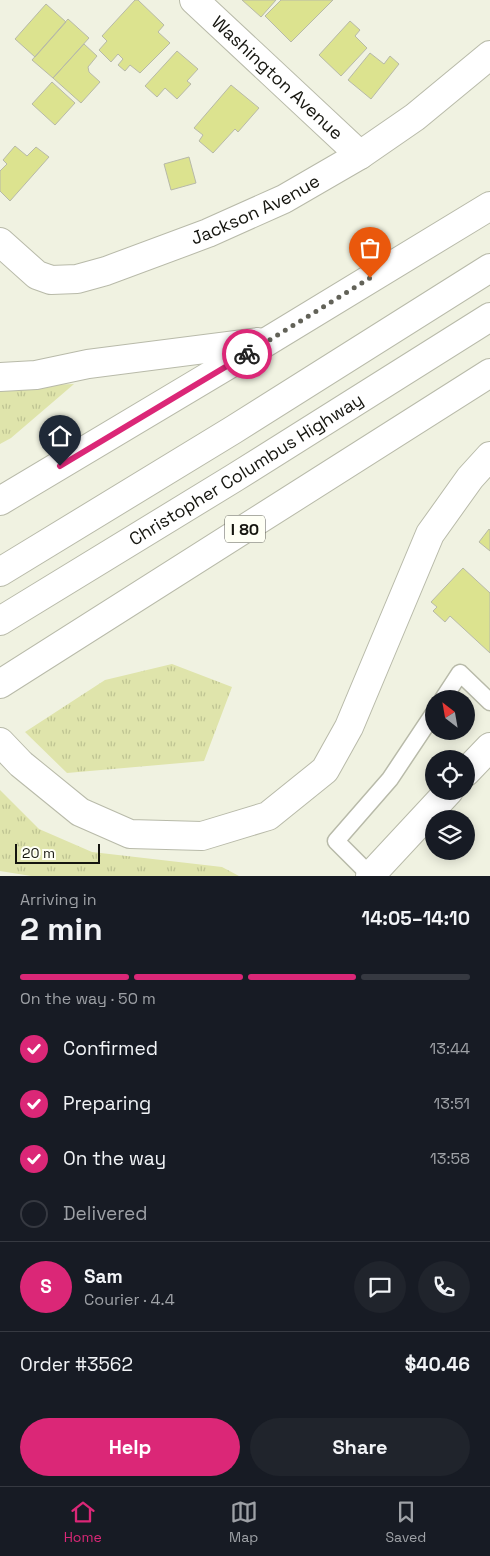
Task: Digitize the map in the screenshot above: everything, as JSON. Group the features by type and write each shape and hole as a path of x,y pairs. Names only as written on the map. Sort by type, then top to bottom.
{"main road":[{"name":"Washington Avenue","path":"194,0 360,155"},
{"name":"Jackson Avenue","path":"0,242 37,275 51,280 77,280 208,233 284,199 360,155 415,116 490,55"},
{"path":"0,501 490,206"},
{"path":"0,572 233,430 490,268"},
{"name":"Christopher Columbus Highway","path":"0,622 490,317"},
{"path":"0,377 36,375 88,364 268,341"},
{"name":"I 80","path":"0,684 490,373"},
{"path":"0,742 20,764 80,812 130,834 202,836 268,816 325,770 349,727 430,534 470,478 490,456"},
{"path":"475,763 490,747"},
{"path":"370,876 440,800"}],"lane":[{"path":"449,690 460,673 490,702"},
{"path":"370,876 336,841 390,779 425,726"}],"green space":[{"path":"74,384 11,438 0,444 0,387"},
{"path":"172,664 232,687 204,761 67,773 25,732 105,680"},
{"path":"0,790 39,829 92,852 222,867 239,876 31,876 0,871"}],"building":[{"path":"135,0 138,0 164,25 158,32 170,43 140,73 130,65 125,71 118,65 123,59 118,54 111,62 99,50 107,41 102,36"},
{"path":"242,0 276,0 261,17"},
{"path":"281,0 333,0 291,42 265,16"},
{"path":"46,4 66,22 35,57 15,39"},
{"path":"68,19 89,38 53,78 32,60"},
{"path":"350,21 360,30 355,36 367,48 341,76 319,55"},
{"path":"84,44 97,56 88,67 89,72 100,82 81,103 53,78"},
{"path":"177,51 198,69 187,81 191,84 177,99 165,88 157,97 145,86"},
{"path":"370,53 384,64 390,56 399,64 371,99 348,80"},
{"path":"52,82 75,103 55,125 32,104"},
{"path":"231,85 259,108 238,132 235,129 213,153 199,141 203,135 194,128"},
{"path":"15,146 27,156 36,147 49,157 10,201 0,191 0,171 7,164 3,160"},
{"path":"189,157 196,183 171,190 164,164"},
{"path":"490,530 490,551 479,542"},
{"path":"463,568 490,593 490,653 450,616 445,622 433,611 437,607 431,602"}],"way so far":[{"path":"247,354 370,278"}],"route":[{"path":"60,466 247,354"}]}
